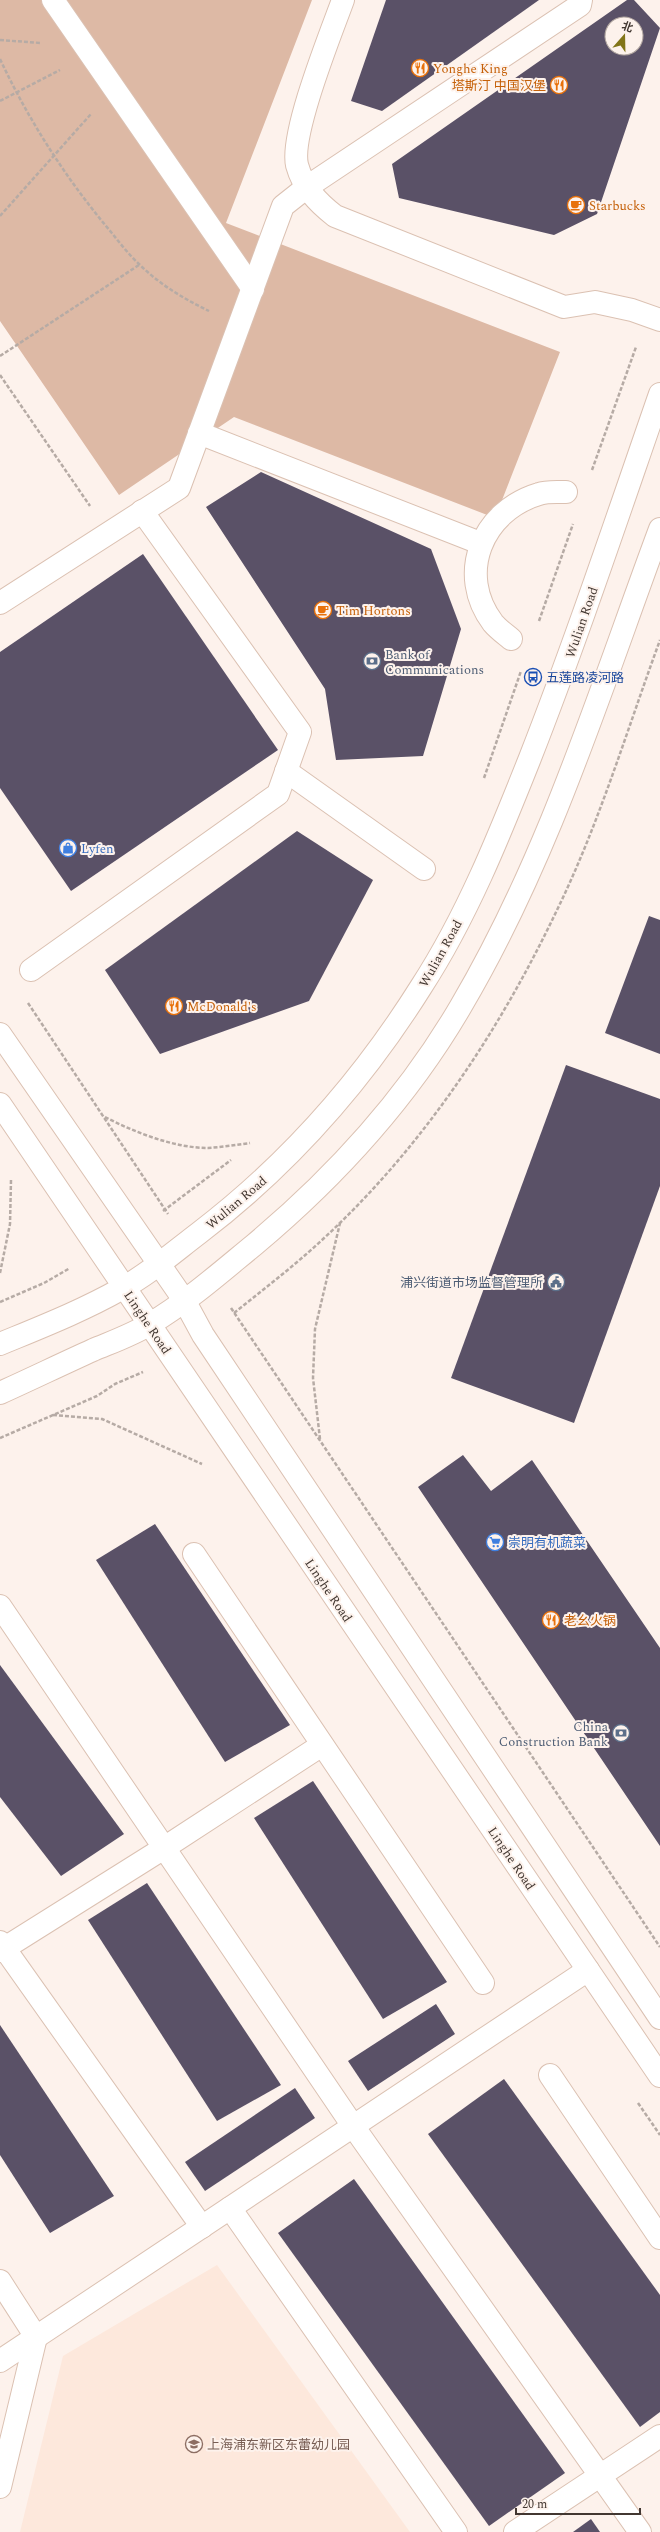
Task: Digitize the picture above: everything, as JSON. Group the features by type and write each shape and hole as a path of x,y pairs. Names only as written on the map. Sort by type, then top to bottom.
{"street":[{"path":"53,0 253,289"},
{"path":"343,0 310,92 299,137 297,164 307,187 318,203 335,216 564,307 596,302 632,310 660,320"},
{"path":"0,603 179,488 283,206 307,187 580,5 582,0"},
{"name":"Wulian Road","path":"0,1344 67,1316 124,1288 158,1264 265,1179 309,1134 351,1087 426,979 481,874 508,814 561,677 660,394"},
{"path":"199,434 480,543"},
{"path":"511,639 494,624 483,607 477,583 476,563 480,543 495,522 517,503 540,493 566,492"},
{"path":"31,970 278,794 300,732 142,511"},
{"path":"0,1393 151,1324 212,1278 294,1211 341,1164 384,1114 424,1061 460,1008 521,893 548,830 660,529"},
{"path":"286,771 424,869"},
{"path":"0,1034 184,1300 203,1335 660,2018"},
{"name":"Linghe Road","path":"0,1104 124,1288 151,1324 245,1467 660,2076"},
{"path":"194,1554 483,1983"},
{"path":"0,1606 353,2126 640,2532"},
{"path":"202,2227 2,1947 164,1848 322,1745"},
{"path":"0,2361 588,1970"},
{"path":"550,2075 660,2238"},
{"path":"230,2208 456,2532"},
{"path":"0,2281 36,2337 0,2487"},
{"path":"515,2532 660,2436"}],"path":[{"path":"0,101 91,55"},
{"path":"0,59 16,93 54,155 95,213 139,265 184,298 239,325"},
{"path":"0,216 115,89"},
{"path":"0,356 139,265"},
{"path":"0,374 109,532"},
{"path":"26,1000 187,1242"},
{"path":"104,1117 139,1134 207,1148 255,1143"},
{"path":"0,1273 10,1224 11,1174"},
{"path":"320,1439 313,1378 315,1329 341,1221"},
{"path":"212,1278 660,1947"},
{"path":"52,1415 102,1419 208,1467"}],"shaded area":[{"path":"0,0 312,0 226,223 560,352 495,518 234,417 119,495 0,321"},
{"name":"上海浦东新区东蕾幼儿园","path":"217,2265 410,2532 20,2532 63,2356"}],"building":[{"path":"386,0 539,0 382,111 351,101"},
{"path":"627,0 634,0 660,28 597,214 554,235 399,198 392,164 604,16 604,56 644,56 644,16 604,16"},
{"path":"261,472 431,549 461,629 423,756 336,760 325,689 206,507"},
{"path":"143,554 278,750 71,891 0,788 0,652"},
{"path":"297,831 373,880 309,1001 160,1054 105,970"},
{"path":"649,916 660,920 660,1054 605,1033"},
{"name":"浦兴街道市场监督管理所","path":"566,1065 660,1099 660,1186 574,1423 451,1378"},
{"path":"463,1455 491,1491 532,1460 660,1648 660,1846 418,1487"},
{"path":"155,1524 290,1725 225,1762 96,1560"},
{"path":"0,1665 124,1834 61,1876 0,1797"},
{"path":"313,1781 447,1982 383,2019 254,1818"},
{"path":"147,1883 281,2085 217,2121 88,1920"},
{"path":"436,2004 455,2034 368,2091 348,2061"},
{"path":"0,2025 114,2196 50,2233 0,2155"},
{"path":"504,2079 660,2295 660,2412 640,2427 428,2134"},
{"path":"295,2088 315,2118 205,2191 185,2162"},
{"path":"354,2179 565,2473 489,2526 278,2233"},
{"path":"591,2519 600,2532 573,2532"}],"place":[{"name":"Yonghe King","path":"420,68"},
{"name":"塔斯汀 中国汉堡","path":"559,85"},
{"name":"Starbucks","path":"576,205"},
{"name":"Tim Hortons","path":"323,610"},
{"name":"Bank of Communications","path":"372,661"},
{"name":"五莲路凌河路","path":"533,677"},
{"name":"Lyfen","path":"68,848"},
{"name":"McDonald's","path":"174,1006"},
{"name":"浦兴街道市场监督管理所","path":"556,1282"},
{"name":"崇明有机蔬菜","path":"495,1542"},
{"name":"老幺火锅","path":"551,1620"},
{"name":"China Construction Bank","path":"621,1733"},
{"name":"上海浦东新区东蕾幼儿园","path":"194,2444"}]}
